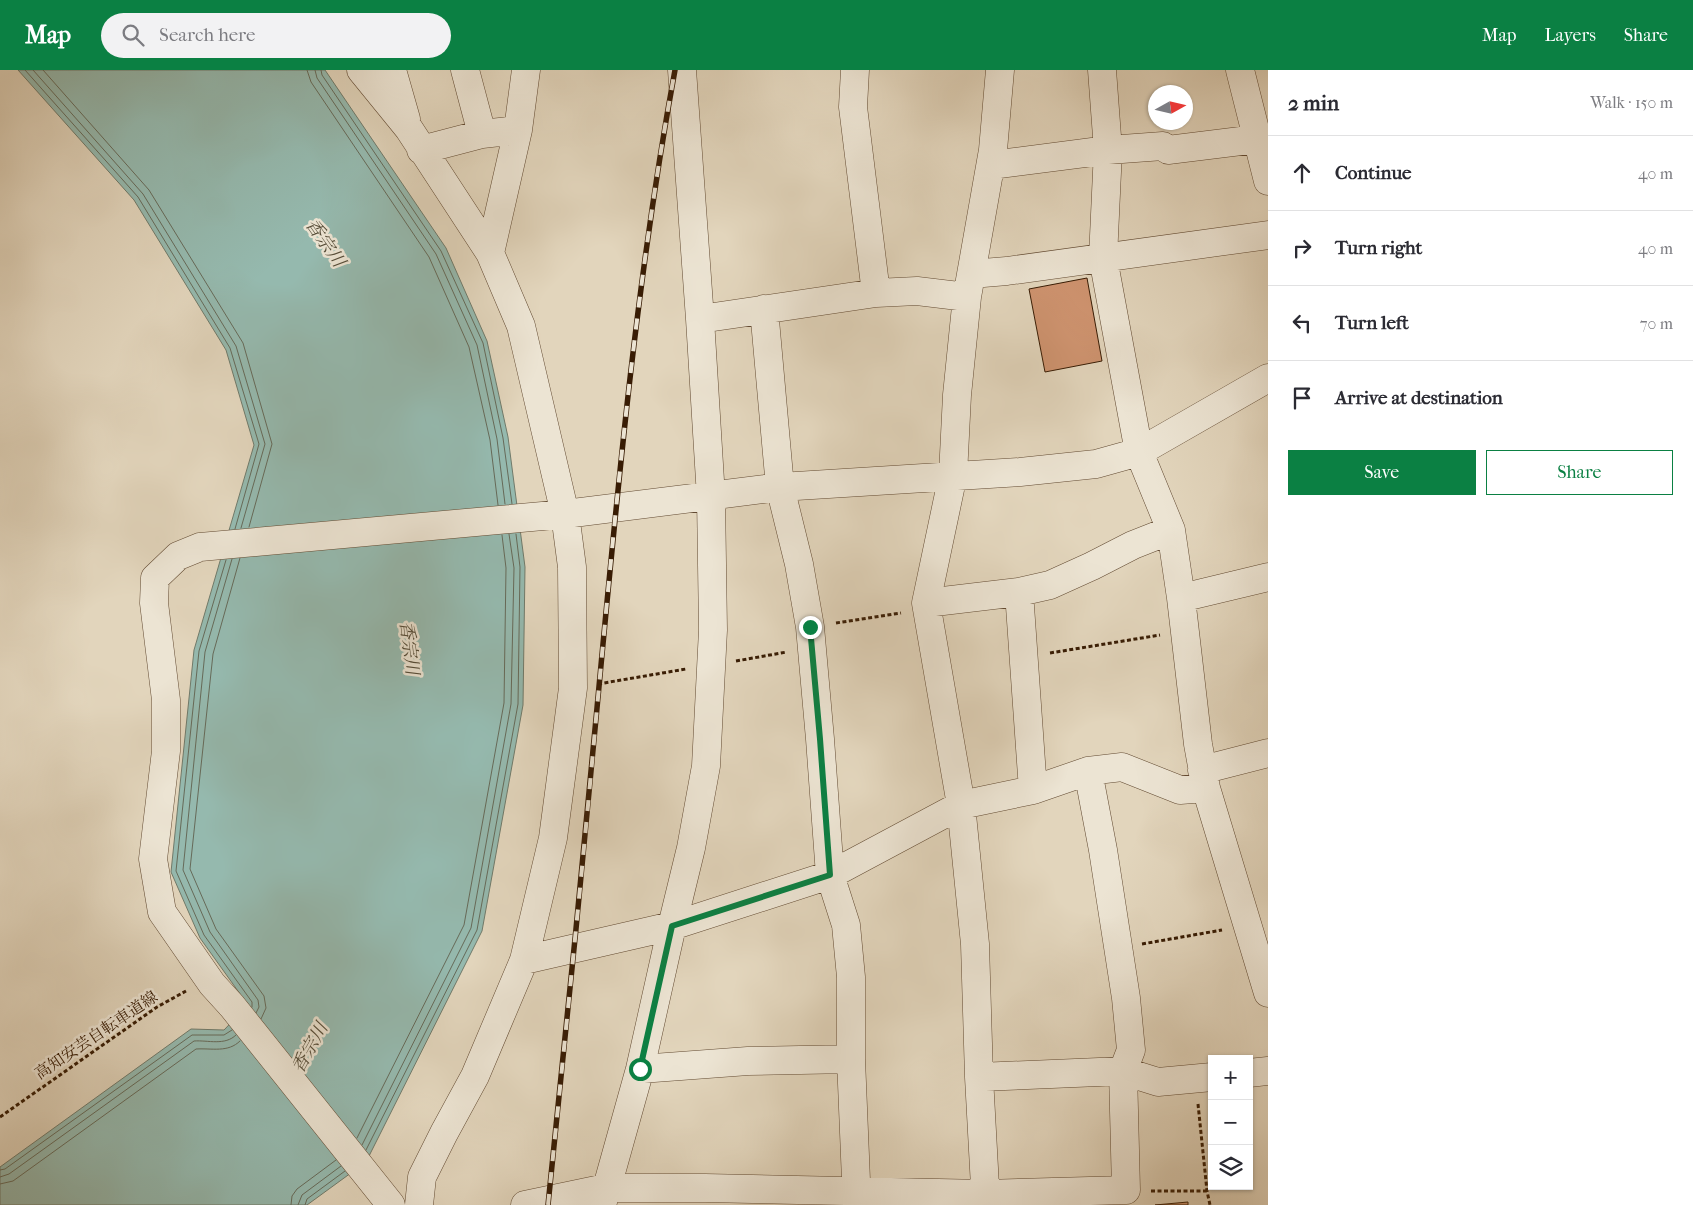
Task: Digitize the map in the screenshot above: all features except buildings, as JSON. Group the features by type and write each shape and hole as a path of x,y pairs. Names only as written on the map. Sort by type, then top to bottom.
{"street":[{"path":"361,70 415,139 490,253 521,326 553,515 572,567 573,688 554,838 524,960 475,1076 422,1177 419,1205"},
{"path":"392,70 415,139"},
{"path":"465,70 482,134"},
{"path":"490,253 518,130 528,70"},
{"path":"604,1196 640,1069 691,848 706,766 713,630 711,497 682,70"},
{"path":"855,70 853,107 876,293"},
{"path":"985,1200 975,944 961,805 926,606 953,475 956,395 969,285 990,165 1000,70"},
{"path":"1102,70 1108,150 1103,258 1139,452 1171,530 1204,779 1268,992"},
{"path":"1240,70 1268,181"},
{"path":"415,139 518,130"},
{"path":"990,165 1108,150 1163,146 1168,150 1257,139"},
{"path":"700,319 876,293 917,291 969,285 1007,271 1268,235"},
{"path":"764,309 780,487 799,564 810,627 830,875 846,925 851,978 851,1059 857,1198"},
{"path":"389,1203 232,1006 212,984 162,912 153,860 166,751 166,700 154,603 155,578 178,556 200,547 553,515 780,487 1020,472 1096,464 1139,452 1268,378"},
{"path":"926,606 1019,592 1050,585 1133,545 1171,530"},
{"path":"1181,598 1268,578"},
{"path":"1019,592 1033,790"},
{"path":"524,960 672,926 830,875 961,805 1033,790 1088,771 1122,767 1180,790 1268,753"},
{"path":"526,1205 604,1196 985,1200 1126,1190 1123,1071 1131,1050 1103,850 1088,771"},
{"path":"640,1069 748,1060 851,1059"},
{"path":"980,1077 1123,1071 1158,1082 1203,1077"},
{"path":"1253,1073 1268,1071"}],"path":[{"path":"810,627 926,606"},
{"path":"1024,658 1185,631"},
{"path":"1118,948 1248,926"},
{"name":"高知安芸自転車道線","path":"0,1117 157,1007 184,991 212,984"},
{"path":"1203,1077 1207,1191 1210,1205"},
{"path":"1126,1190 1207,1191"}],"water":[{"name":"香宗川","path":"18,70 325,70 446,248 487,341 508,437 525,567 523,705 482,931 366,1162 307,1205 0,1205 0,1167 191,1029 224,1030 248,1005 200,938 171,872 194,650 254,445 226,350 134,200"}],"railway":[{"path":"548,1205 629,388 649,229 675,70"}],"route":[{"path":"640,1069 672,926 830,875 810,627"}]}
